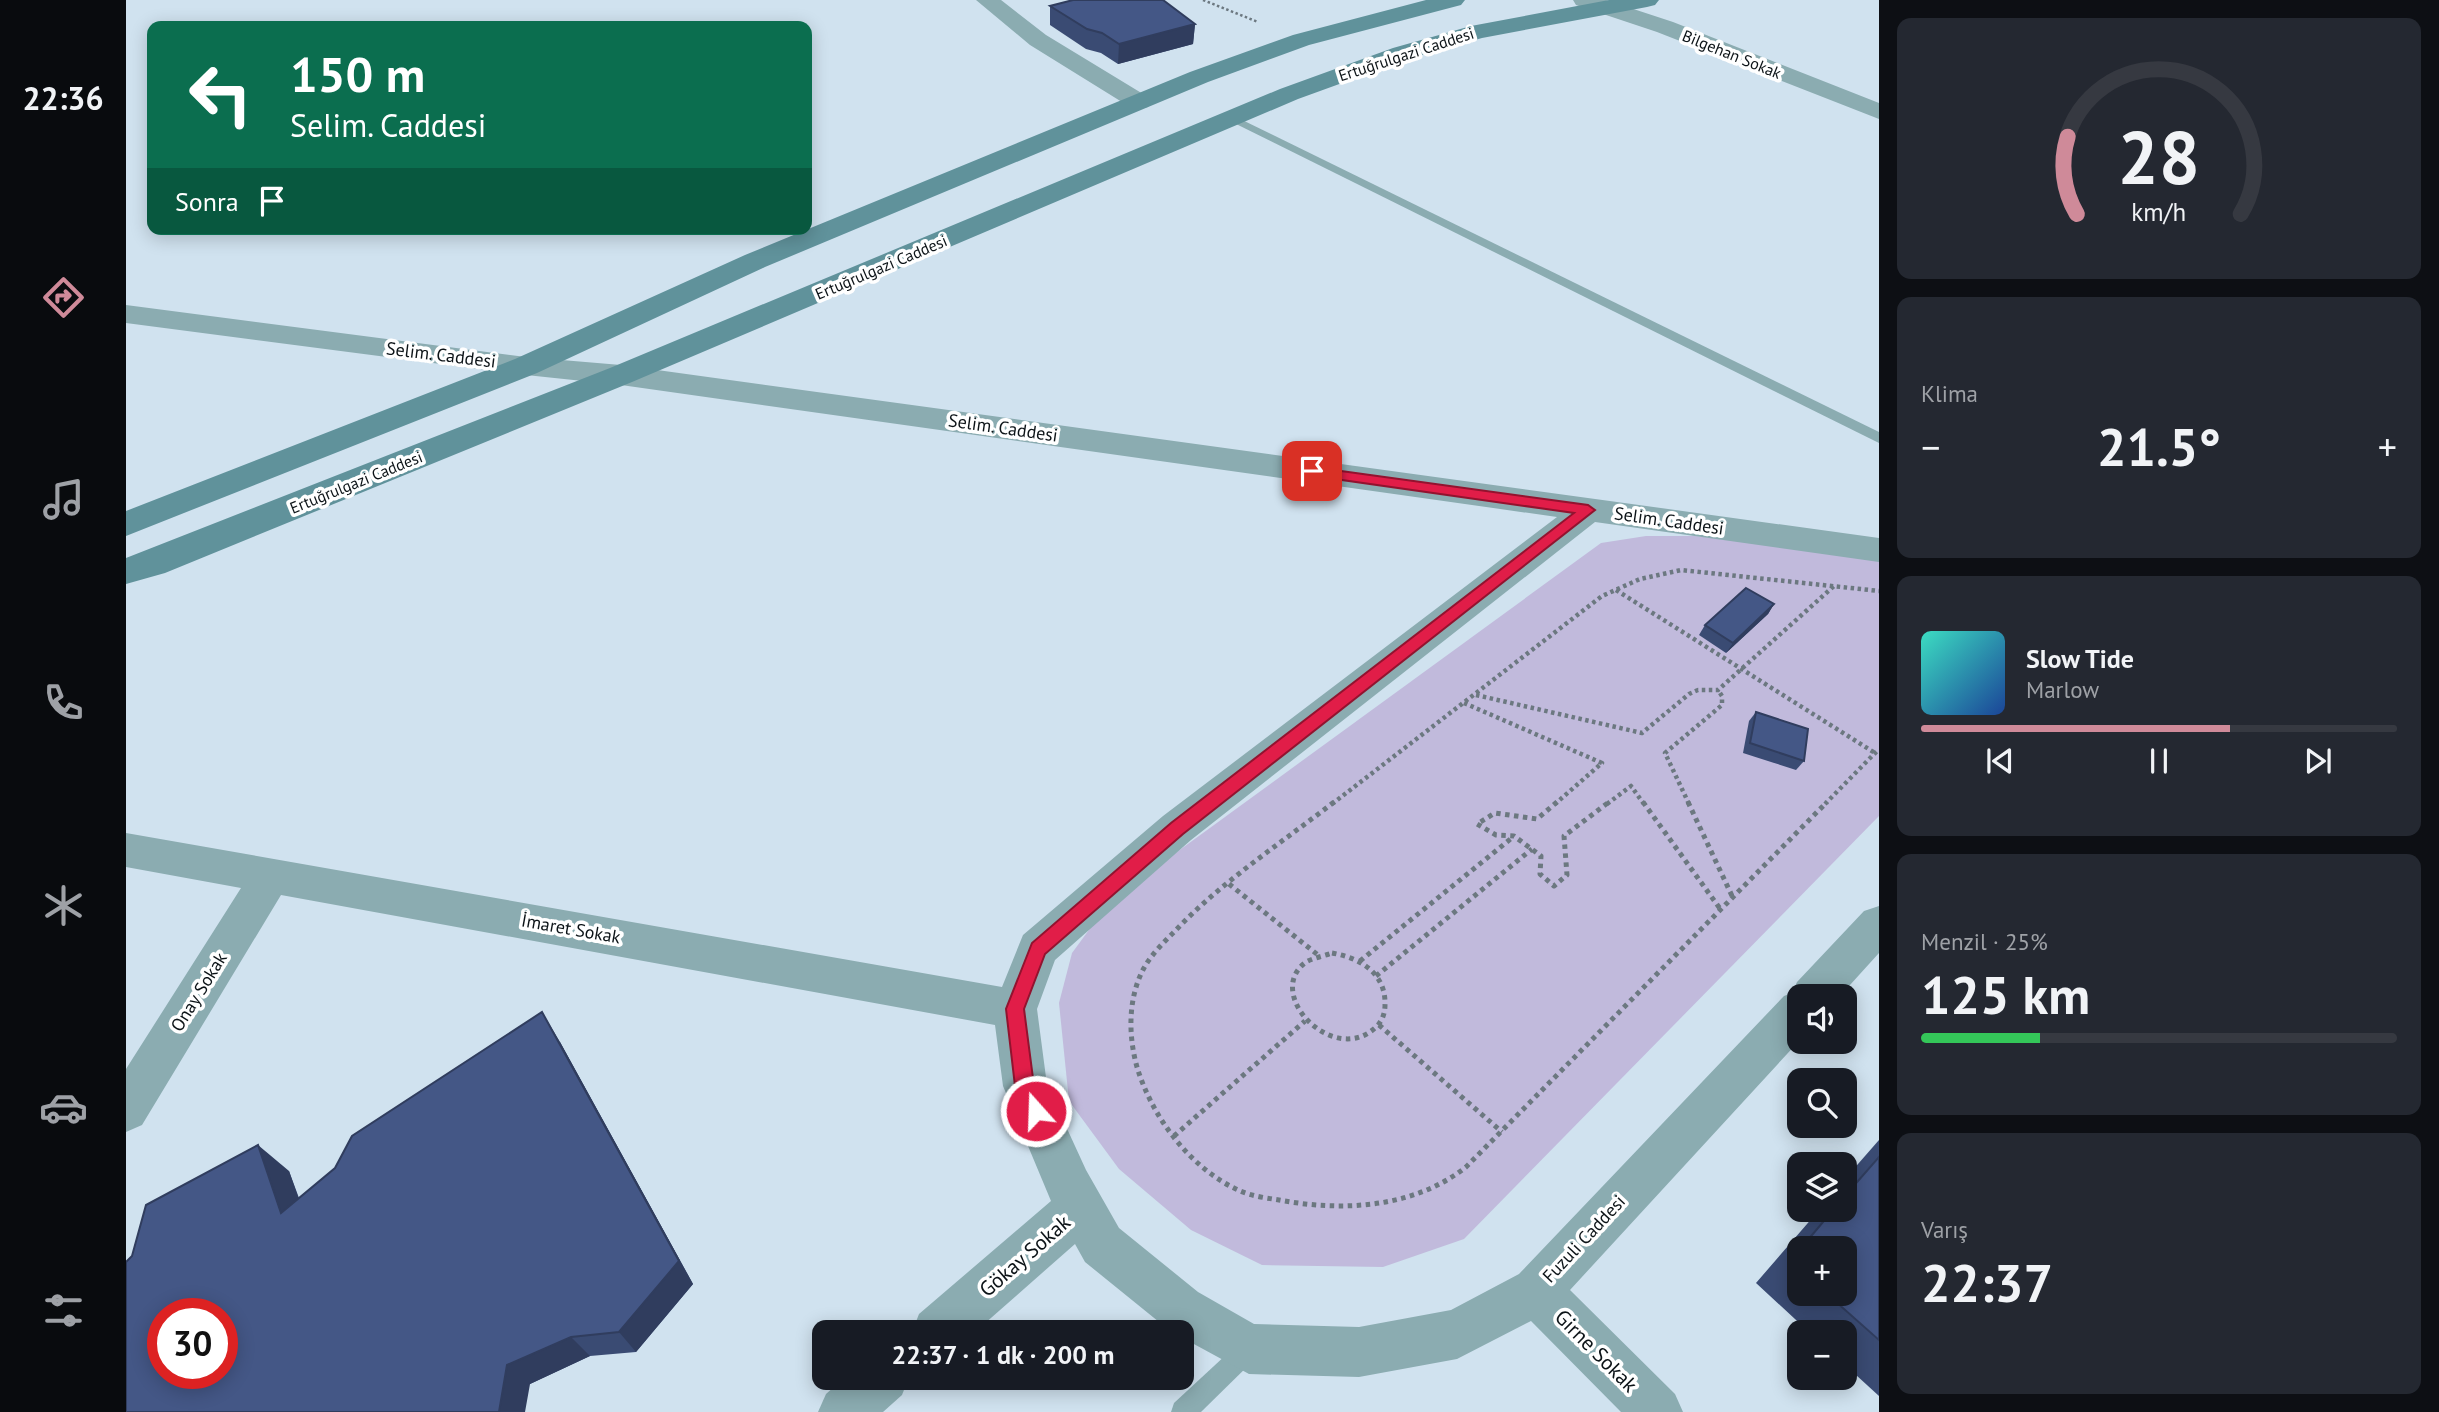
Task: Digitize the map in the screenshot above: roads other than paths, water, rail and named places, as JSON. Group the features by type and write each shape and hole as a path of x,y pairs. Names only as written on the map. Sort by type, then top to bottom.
{"street":[{"path":"987,0 1038,40 1139,102"},
{"path":"126,524 526,366 755,261 1139,102 1301,40 1454,0"},
{"name":"Ertuğrulgazi Caddesi","path":"126,570 152,564 621,375 1232,118 1402,53 1593,3 1647,0"},
{"name":"Bilgehan Sokak","path":"1593,3 1665,27 1879,112"},
{"name":"Selim. Caddesi","path":"126,314 526,366 621,375 1879,550"},
{"name":"Fuzuli Caddesi","path":"1588,510 1177,828 1038,948 1015,1009 1025,1086 1081,1207 1102,1245 1181,1309 1249,1349 1359,1352 1457,1334 1536,1291 1787,1023"},
{"name":"İmaret Sokak","path":"126,850 1015,1009"},
{"name":"Onay Sokak","path":"126,1110 271,875"},
{"path":"1823,984 1879,924"},
{"name":"Gökay Sokak","path":"951,1320 1081,1207"},
{"name":"Girne Sokak","path":"1536,1291 1657,1412"},
{"path":"844,1412 869,1390"}],"lane":[{"path":"1232,118 1879,438"},
{"path":"1183,1412 1249,1349"}]}
